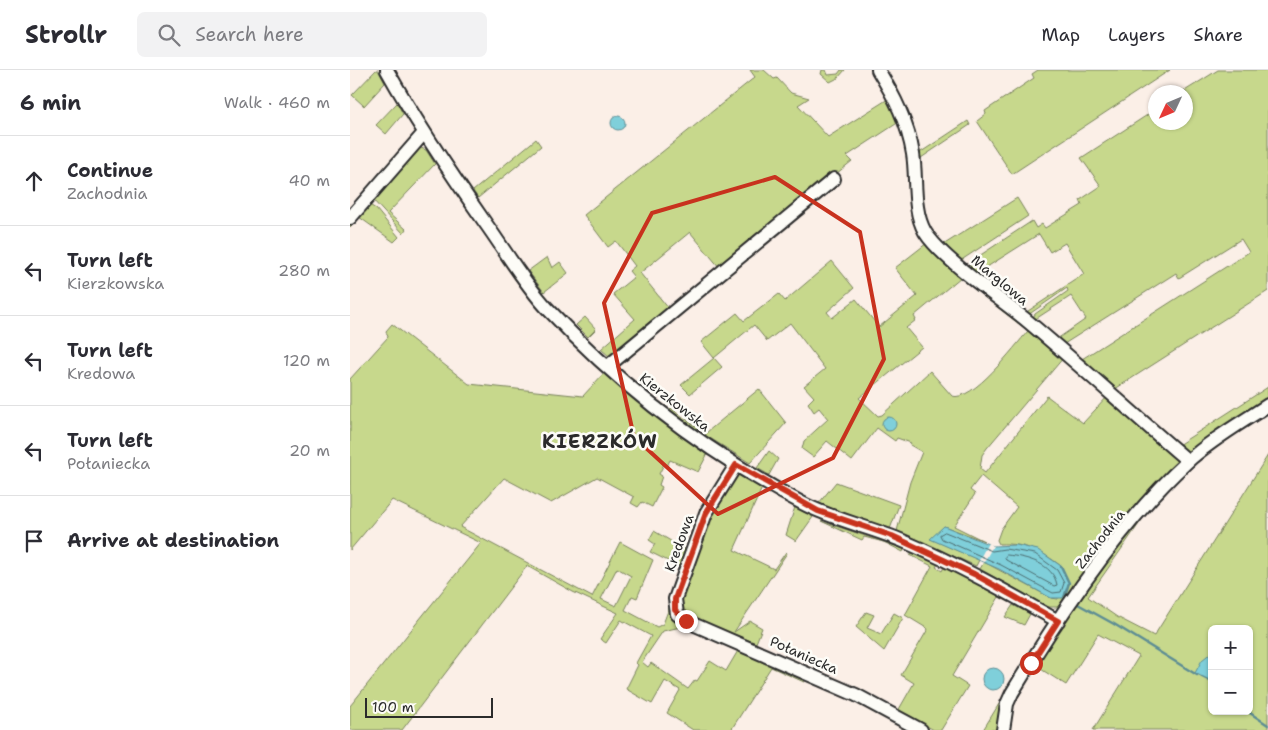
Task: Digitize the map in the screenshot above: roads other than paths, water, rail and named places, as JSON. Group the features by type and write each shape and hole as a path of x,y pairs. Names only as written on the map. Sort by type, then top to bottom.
{"street":[{"name":"Kierzkowska","path":"387,70 424,134 542,301 608,366 677,425 736,465 818,511 892,536 974,574 1058,621"},
{"name":"Marglowa","path":"878,70 894,97 908,133 914,162 920,218 927,234 946,254 1062,351 1188,461"},
{"path":"350,218 424,134"},
{"path":"608,366 834,179"},
{"name":"Zachodnia","path":"1003,730 1007,704 1012,693 1058,621 1118,539 1188,461 1268,404"},
{"name":"Kredowa","path":"675,610 675,599 706,513 736,465"},
{"name":"Połaniecka","path":"675,610 686,621 856,695 921,730"}],"water":[{"path":"618,116 623,118 625,123 623,128 618,130 613,128 611,123 613,118"},
{"path":"886,417 892,417 896,424 892,431 886,431 882,427 882,421"},
{"path":"944,526 993,546 1016,545 1038,550 1061,566 1069,583 1063,598 1051,598 999,569 930,539"},
{"path":"1208,655 1208,680 1195,673 1202,660"},
{"path":"989,668 997,668 1004,675 1004,683 997,690 989,690 982,683 982,675"}],"waterway":[{"path":"1061,566 1069,583 1065,595 1068,598"},
{"path":"1076,603 1197,675"},
{"path":"1202,677 1208,680"},
{"path":"1253,715 1268,725"}],"district":[{"name":"KIERZKÓW","path":"600,441"}]}
